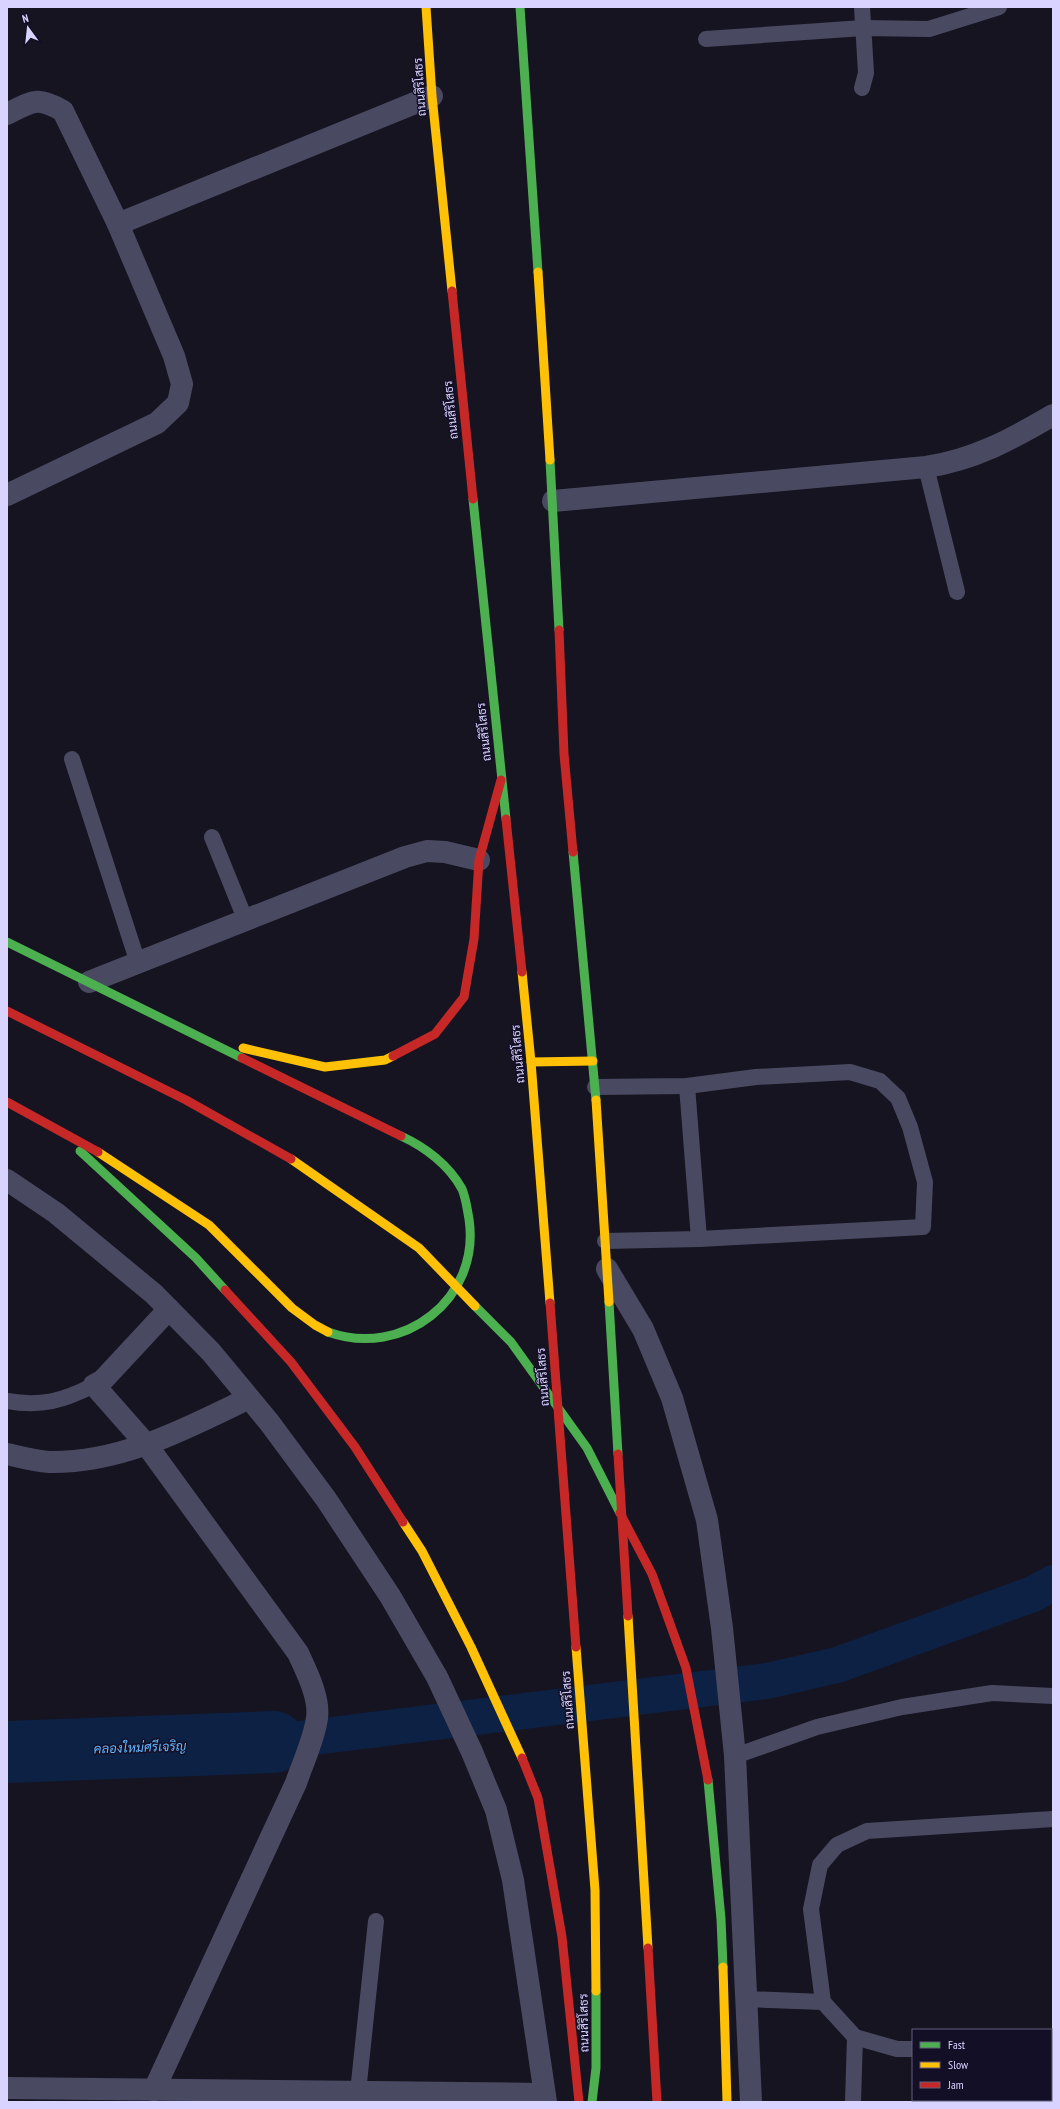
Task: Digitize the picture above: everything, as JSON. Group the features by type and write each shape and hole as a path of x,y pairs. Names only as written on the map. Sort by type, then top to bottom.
{"main road":[{"name":"ถนนสิริโสธร","path":"426,7 432,96 531,1062 595,1890 596,2068 592,2102"},
{"path":"520,7 553,501 564,754 593,1061 607,1269 656,2102"},
{"path":"207,1040 325,1067 385,1060 435,1034 464,998 474,939 479,860 501,780"},
{"path":"7,942 418,1144 444,1164 462,1190 470,1220 471,1251 461,1281 444,1306 418,1326 387,1337 354,1339 323,1330 296,1312 214,1229 124,1166 50,1124 7,1102"},
{"path":"7,1011 186,1100 302,1165 419,1248 511,1342 587,1448 652,1574 686,1668 710,1801 721,1919 727,2102"},
{"path":"531,1062 593,1061"},
{"path":"50,1124 196,1258 291,1362 356,1447 422,1551 511,1732 538,1798 562,1937 579,2102"}],"street":[{"path":"118,224 432,96"},
{"path":"7,114 31,102 47,102 63,111 118,224 174,356 182,384 178,403 157,422 7,495"},
{"path":"553,501 926,467 952,463 981,453 1018,436 1053,415"},
{"path":"89,982 405,857 428,851 445,852 479,860"},
{"path":"7,1180 56,1213 154,1294 211,1352 249,1398 326,1499 390,1596 437,1677 472,1752 496,1810 514,1880 545,2098 358,2092 154,2090 101,2096 7,2088"},
{"path":"607,1269 643,1329 672,1398 707,1520 722,1628 735,1756 752,2102"},
{"path":"154,2090 296,1782 310,1745 318,1716 313,1685 298,1653 146,1444 94,1385 103,1380 169,1310"},
{"path":"7,1454 48,1462 100,1458 172,1436 249,1398"}],"lane":[{"path":"862,7 866,73 862,88"},
{"path":"706,39 863,28 929,29 999,7"},
{"path":"926,467 957,592"},
{"path":"72,759 138,963"},
{"path":"212,837 246,921"},
{"path":"594,1087 687,1086 756,1077 850,1072 880,1081 898,1098 910,1127 925,1182 923,1227 699,1239 605,1241"},
{"path":"687,1086 699,1239"},
{"path":"7,1401 22,1403 50,1403 72,1397 94,1385"},
{"path":"735,1756 817,1728 902,1707 992,1693 1053,1696"},
{"path":"912,2049 897,2049 855,2037 823,2002 811,1909 820,1865 837,1845 867,1832 1053,1819"},
{"path":"358,2092 376,1921"},
{"path":"746,1999 823,2002"},
{"path":"853,2102 855,2037"}],"waterway":[{"path":"274,1742 767,1681 837,1665 1033,1594 1053,1583"},
{"name":"คลองใหม่ศรีเจริญ","path":"7,1752 274,1742"}],"traffic: fast":[{"path":"520,7 538,272"},
{"path":"550,460 559,630"},
{"path":"473,499 506,819"},
{"path":"573,852 596,1100"},
{"path":"7,942 242,1058"},
{"path":"328,1332 356,1338 383,1337 409,1329 431,1316 449,1297 463,1274 469,1248 469,1219 462,1189 457,1180 436,1158 410,1140 401,1136"},
{"path":"80,1151 196,1258 225,1290"},
{"path":"609,1302 618,1454"},
{"path":"475,1306 511,1342 587,1448 620,1513"},
{"path":"708,1780 721,1919 723,1967"},
{"path":"592,2102 596,2068 596,1991"}],"traffic: slow":[{"path":"426,7 432,96 452,291"},
{"path":"538,272 550,460"},
{"path":"522,972 531,1062 550,1303"},
{"path":"243,1048 325,1067 385,1060 393,1056"},
{"path":"531,1062 593,1061"},
{"path":"596,1100 609,1302"},
{"path":"98,1152 209,1225 292,1308 315,1325 328,1332"},
{"path":"291,1159 419,1248 475,1306"},
{"path":"403,1522 422,1551 471,1647 522,1758"},
{"path":"628,1616 648,1948"},
{"path":"576,1647 595,1890 596,1991"},
{"path":"723,1967 727,2102"}],"traffic: jam":[{"path":"452,291 473,499"},
{"path":"559,630 564,754 573,852"},
{"path":"393,1056 435,1034 464,997 474,939 479,860 501,780"},
{"path":"506,819 522,972"},
{"path":"7,1011 186,1100 291,1159"},
{"path":"242,1058 401,1136"},
{"path":"7,1102 98,1152"},
{"path":"225,1290 291,1362 355,1447 403,1522"},
{"path":"550,1303 576,1647"},
{"path":"618,1454 628,1616"},
{"path":"620,1513 652,1574 686,1668 708,1780"},
{"path":"522,1758 538,1798 562,1937 579,2102"},
{"path":"648,1948 657,2102"}]}
